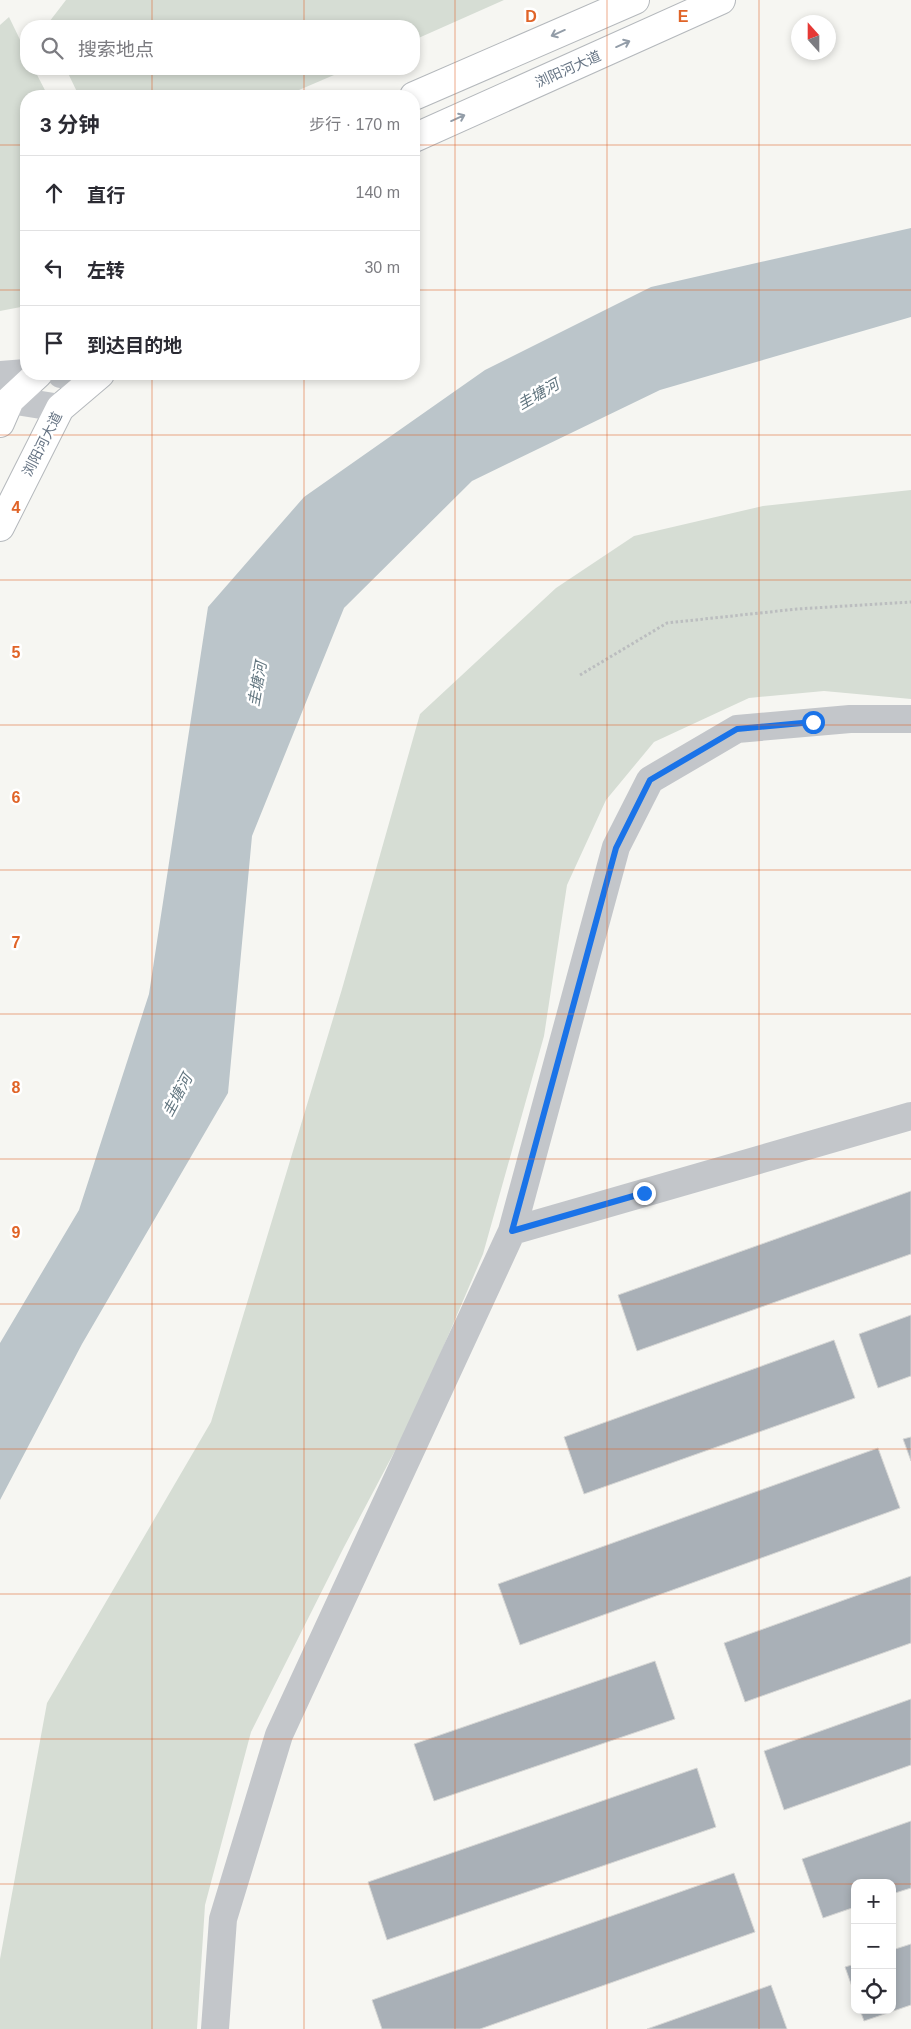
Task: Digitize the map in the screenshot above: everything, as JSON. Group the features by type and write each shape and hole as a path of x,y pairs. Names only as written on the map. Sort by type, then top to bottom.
{"main road":[{"path":"420,93 635,0"},
{"name":"浏阳河大道","path":"420,135 721,0"},
{"path":"3,408 32,380"},
{"name":"浏阳河大道","path":"0,527 60,408 92,380"}],"street":[{"path":"0,375 20,373"},
{"path":"3,408 60,408"},
{"path":"215,2029 223,1919 279,1734 512,1231 616,848 650,780 737,729 850,719 911,719"},
{"path":"512,1231 911,1116"}],"path":[{"path":"580,675 667,623 797,609 911,602"}],"shaded area":[{"path":"66,0 504,0 420,37 420,20 51,20"},
{"path":"9,17 20,40 20,75 37,75 45,90 20,90 20,307 0,311 0,25"},
{"path":"69,75 334,75 299,90 76,90"},
{"path":"911,490 911,699 824,691 749,698 654,742 606,800 567,885 544,1036 483,1254 416,1411 344,1547 251,1732 205,1905 197,2029 0,2029 0,1959 47,1703 211,1422 342,989 420,714 556,588 634,536 763,506"}],"water":[{"name":"圭塘河","path":"911,228 911,317 660,390 472,481 344,608 252,836 228,1093 82,1344 0,1500 0,1343 79,1210 149,994 208,607 304,497 485,370 651,287"}],"building":[{"path":"911,1191 911,1254 637,1351 618,1295"},
{"path":"911,1315 911,1376 878,1388 859,1334"},
{"path":"834,1340 855,1398 584,1494 564,1437"},
{"path":"911,1437 911,1461 903,1439"},
{"path":"878,1448 900,1508 520,1645 498,1584"},
{"path":"911,1576 911,1643 745,1702 724,1643"},
{"path":"655,1661 675,1719 434,1801 414,1744"},
{"path":"911,1699 911,1765 784,1810 764,1751"},
{"path":"697,1768 716,1827 387,1940 368,1882"},
{"path":"911,1821 911,1888 896,1893 896,1879 851,1879 851,1908 823,1918 802,1859"},
{"path":"734,1873 755,1932 480,2029 382,2029 372,2000"},
{"path":"911,1944 911,2005 896,2010 896,1969 896,1949"},
{"path":"851,1965 851,1984 845,1967"},
{"path":"771,1985 787,2029 647,2029"},
{"path":"861,2014 885,2014 864,2021"}],"route":[{"path":"644,1193 512,1231 616,848 650,780 737,729 813,722"}]}
